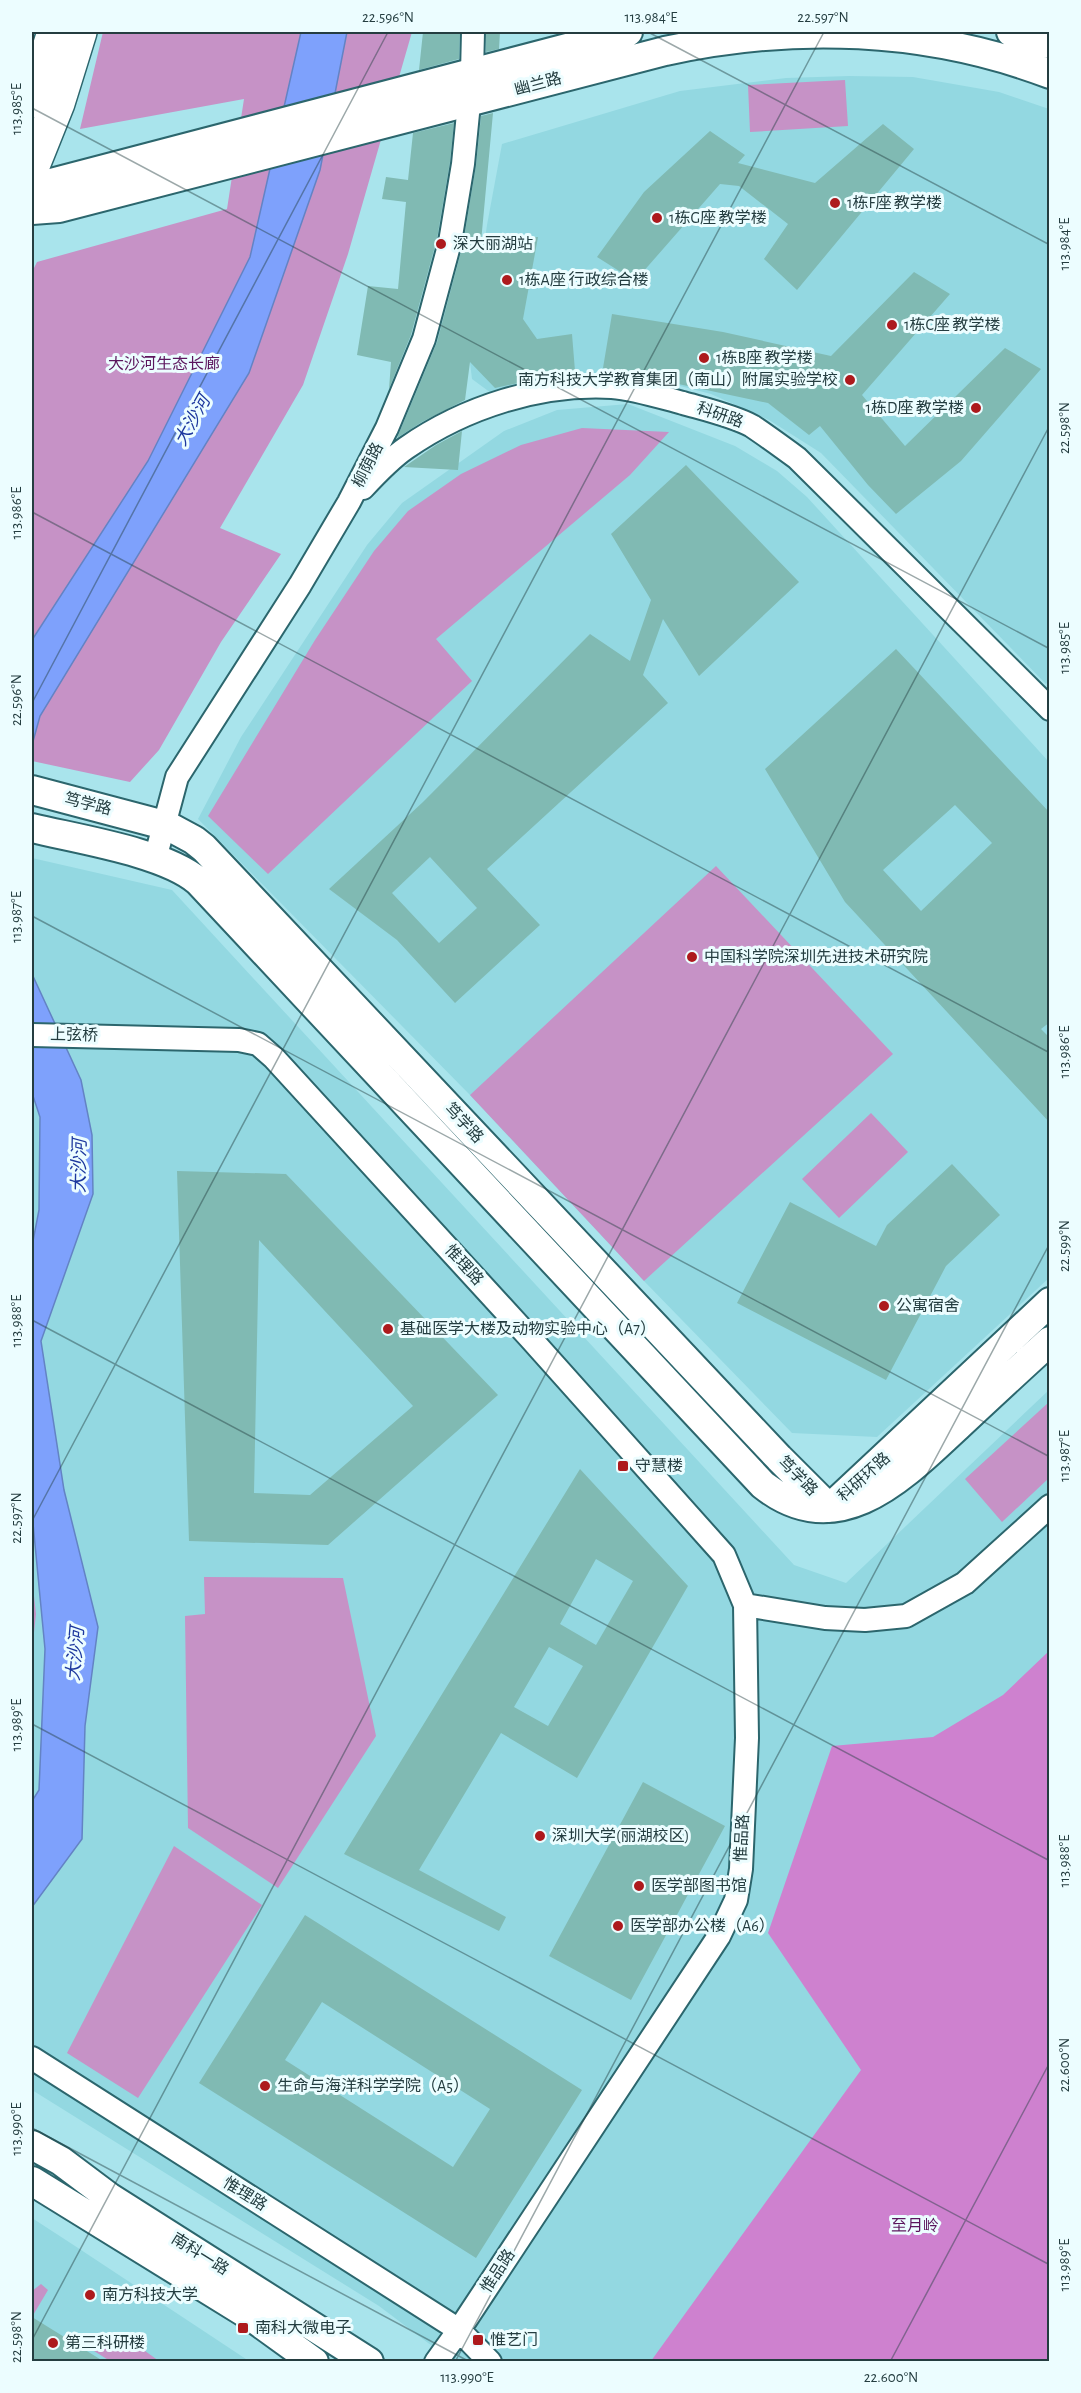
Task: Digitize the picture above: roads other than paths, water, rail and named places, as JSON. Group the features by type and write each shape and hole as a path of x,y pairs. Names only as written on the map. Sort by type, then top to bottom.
{"main road":[{"path":"32,101 54,32"},
{"path":"32,168 58,103 80,32"}],"street":[{"name":"柳荫路","path":"155,859 177,777 300,585 349,502 387,428 424,339 450,242 463,164 470,101 473,32"},
{"name":"幽兰路","path":"32,188 628,32"},
{"path":"1011,32 1050,44"},
{"name":"幽兰路","path":"32,210 59,208 696,44 796,33 871,35 940,43 1002,58 1050,74"},
{"name":"科研路","path":"349,502 404,449 438,428 508,399 575,387 614,387 700,408 750,425 797,458 1050,709"},
{"name":"笃学路","path":"35,791 164,824 194,840 218,862 779,1458 830,1508"},
{"name":"笃学路","path":"37,829 155,859 179,868 207,890 763,1485 791,1503 807,1507 830,1508"},
{"name":"上弦桥","path":"32,1035 117,1036"},
{"name":"惟理路","path":"117,1036 239,1040 258,1044 274,1058 531,1339 724,1555 745,1605"},
{"name":"科研环路","path":"830,1508 1050,1302"},
{"name":"科研环路","path":"830,1508 873,1496 894,1483 1050,1341"},
{"path":"745,1605 845,1619 865,1620 906,1616 965,1583 1050,1506"},
{"name":"惟品路","path":"436,2361 459,2330 719,1936 736,1900 741,1869 747,1738 745,1605"},
{"name":"惟理路","path":"32,2058 459,2330 490,2361"},
{"name":"南科一路","path":"32,2145 61,2161 109,2197 369,2361"},
{"name":"南科一路","path":"32,2181 249,2315 314,2361"}],"water":[{"name":"大沙河","path":"301,32 347,32 320,170 249,373 40,716 32,745 32,640 148,461 250,257"},
{"name":"大沙河","path":"32,974 81,1080 92,1135 93,1194 41,1341 64,1490 98,1627 85,1726 82,1839 32,1907 32,1801 39,1790 45,1649 32,1513 32,1246 39,1210 40,1117 32,1093"}],"place":[{"name":"1栋F座 教学楼","path":"835,203"},
{"name":"1栋G座 教学楼","path":"657,218"},
{"name":"深大丽湖站","path":"441,244"},
{"name":"1栋A座 行政综合楼","path":"507,280"},
{"name":"1栋C座 教学楼","path":"892,325"},
{"name":"1栋B座 教学楼","path":"704,358"},
{"name":"南方科技大学教育集团（南山）附属实验学校","path":"850,380"},
{"name":"1栋D座 教学楼","path":"976,408"},
{"name":"中国科学院深圳先进技术研究院","path":"692,957"},
{"name":"公寓宿舍","path":"884,1306"},
{"name":"基础医学大楼及动物实验中心（A7）","path":"388,1329"},
{"name":"守慧楼","path":"623,1466"},
{"name":"深圳大学(丽湖校区)","path":"540,1836"},
{"name":"医学部图书馆","path":"639,1886"},
{"name":"医学部办公楼（A6）","path":"618,1926"},
{"name":"生命与海洋科学学院（A5）","path":"265,2086"},
{"name":"南方科技大学","path":"90,2295"},
{"name":"南科大微电子","path":"243,2328"},
{"name":"惟艺门","path":"478,2340"},
{"name":"第三科研楼","path":"53,2343"}],"park label":[{"name":"大沙河生态长廊","path":"164,364"},
{"name":"至月岭","path":"915,2226"}]}
